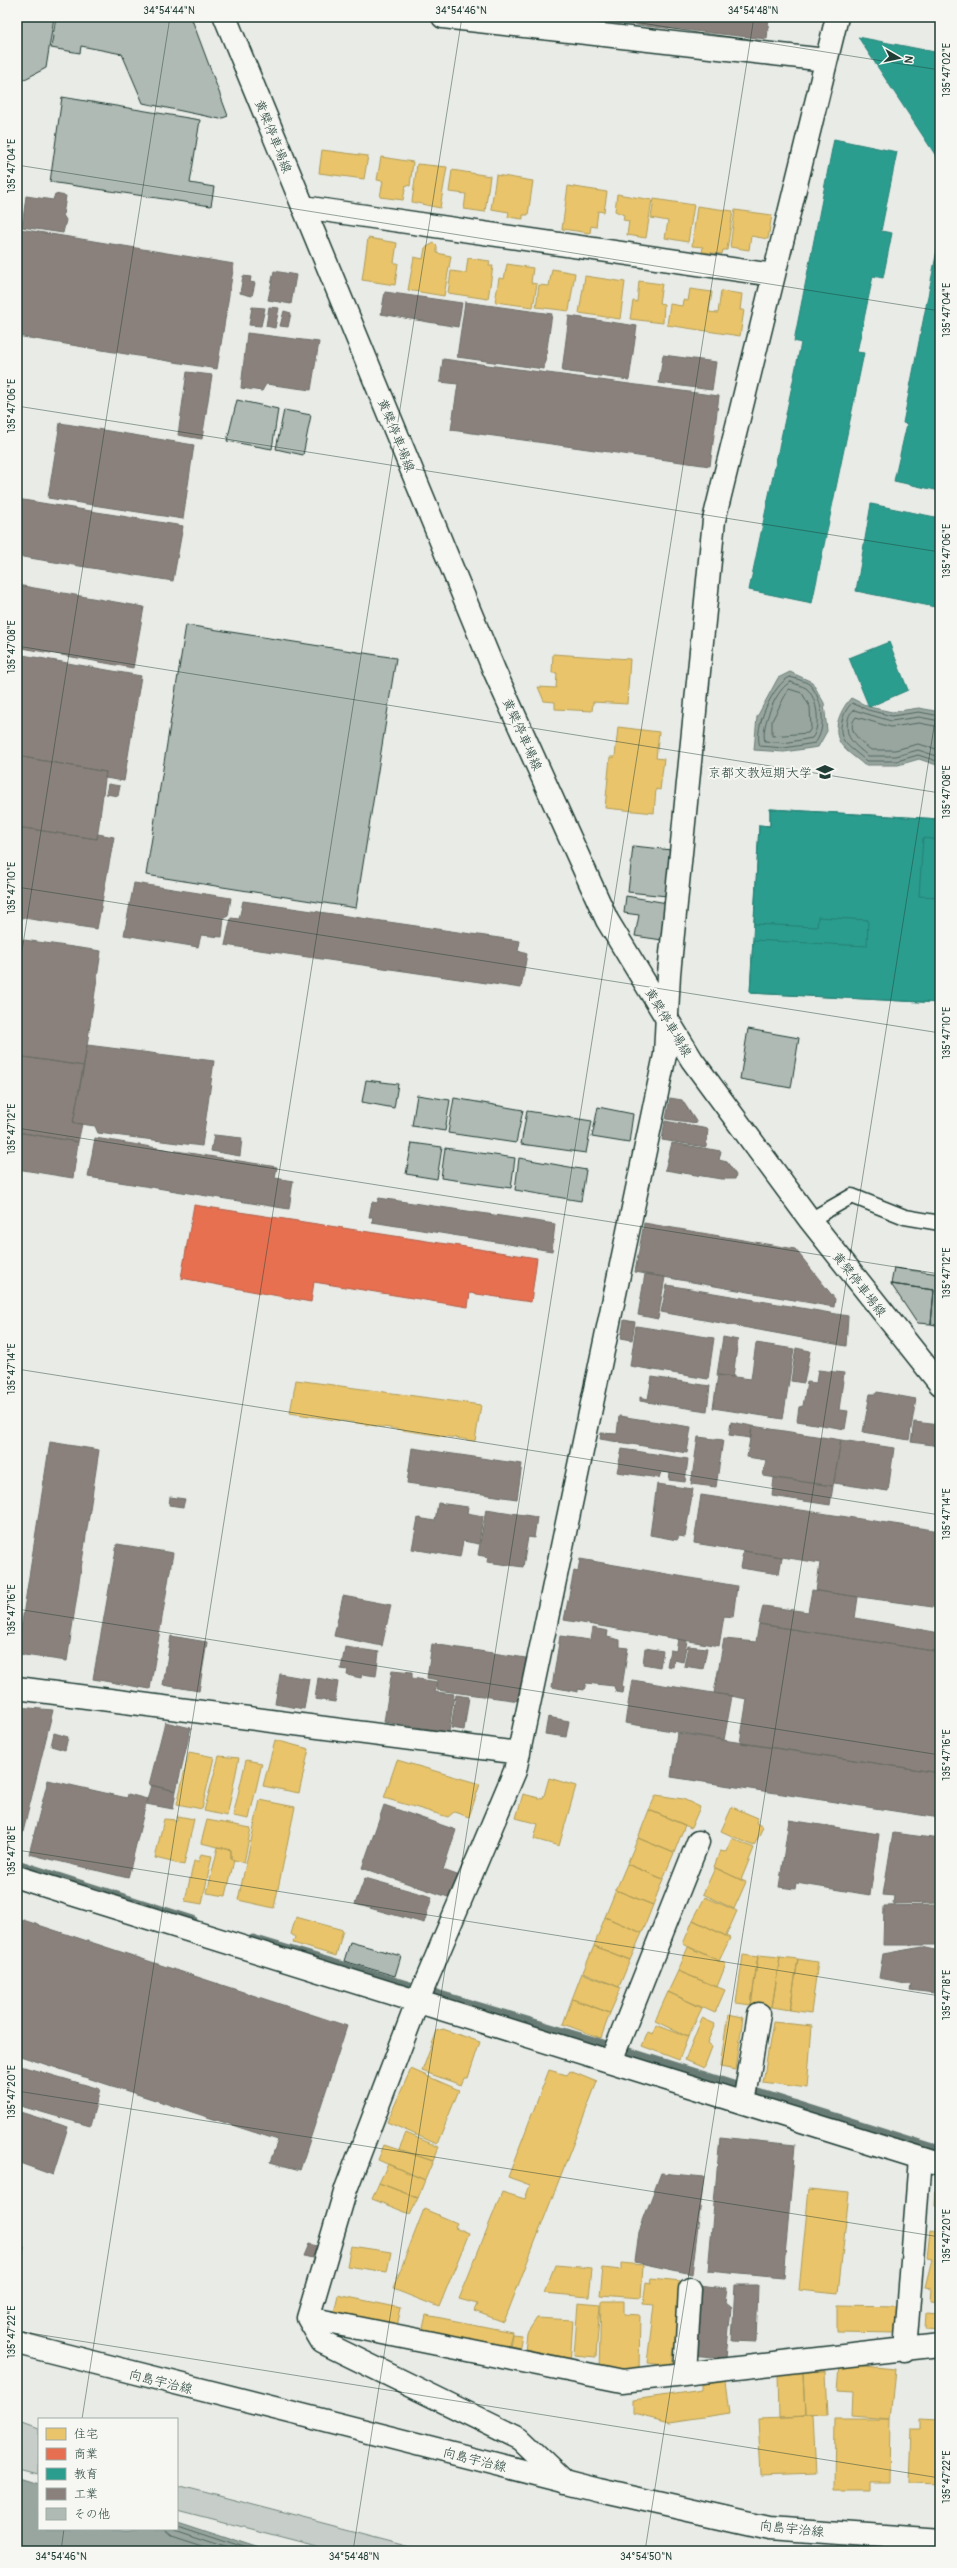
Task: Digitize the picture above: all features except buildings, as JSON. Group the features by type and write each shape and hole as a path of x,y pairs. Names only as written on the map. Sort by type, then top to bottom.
{"street":[{"name":"黄檗停車場線","path":"225,17 494,670 607,920 692,1060 810,1220 940,1384"},
{"path":"443,17 826,60"},
{"path":"565,2482 520,2440 322,2342 308,2318 346,2189 419,1999 515,1771 666,1055 670,966 714,520 837,17"},
{"path":"303,208 774,275"},
{"path":"17,1688 519,1752"},
{"path":"611,2060 698,1842"},
{"path":"17,1877 419,1999 930,2161 905,2351"},
{"path":"744,2102 759,2014"},
{"path":"685,2374 690,2289"},
{"path":"308,2318 622,2381 905,2351 940,2345"},
{"name":"向島宇治線","path":"17,2344 565,2482 769,2528 940,2540"}],"lane":[{"path":"810,1220 852,1196 905,1217 940,1223"}],"shaded area":[{"path":"17,2421 38,2429 38,2474 17,2468"},
{"path":"178,2485 430,2551 336,2551 178,2510"}],"water":[{"path":"790,672 812,682 824,703 827,731 818,747 784,752 754,750 757,717 778,678"},
{"path":"851,698 869,707 892,712 919,708 940,712 940,766 919,759 898,765 864,765 843,747 838,738 838,720"},
{"path":"17,2477 38,2484 38,2530 178,2530 178,2521 268,2551 17,2551"}],"waterway":[{"path":"17,1864 193,1920"},
{"path":"253,1939 594,2041 940,2150"}],"place":[{"name":"京都文教短期大学","path":"825,772"}]}
